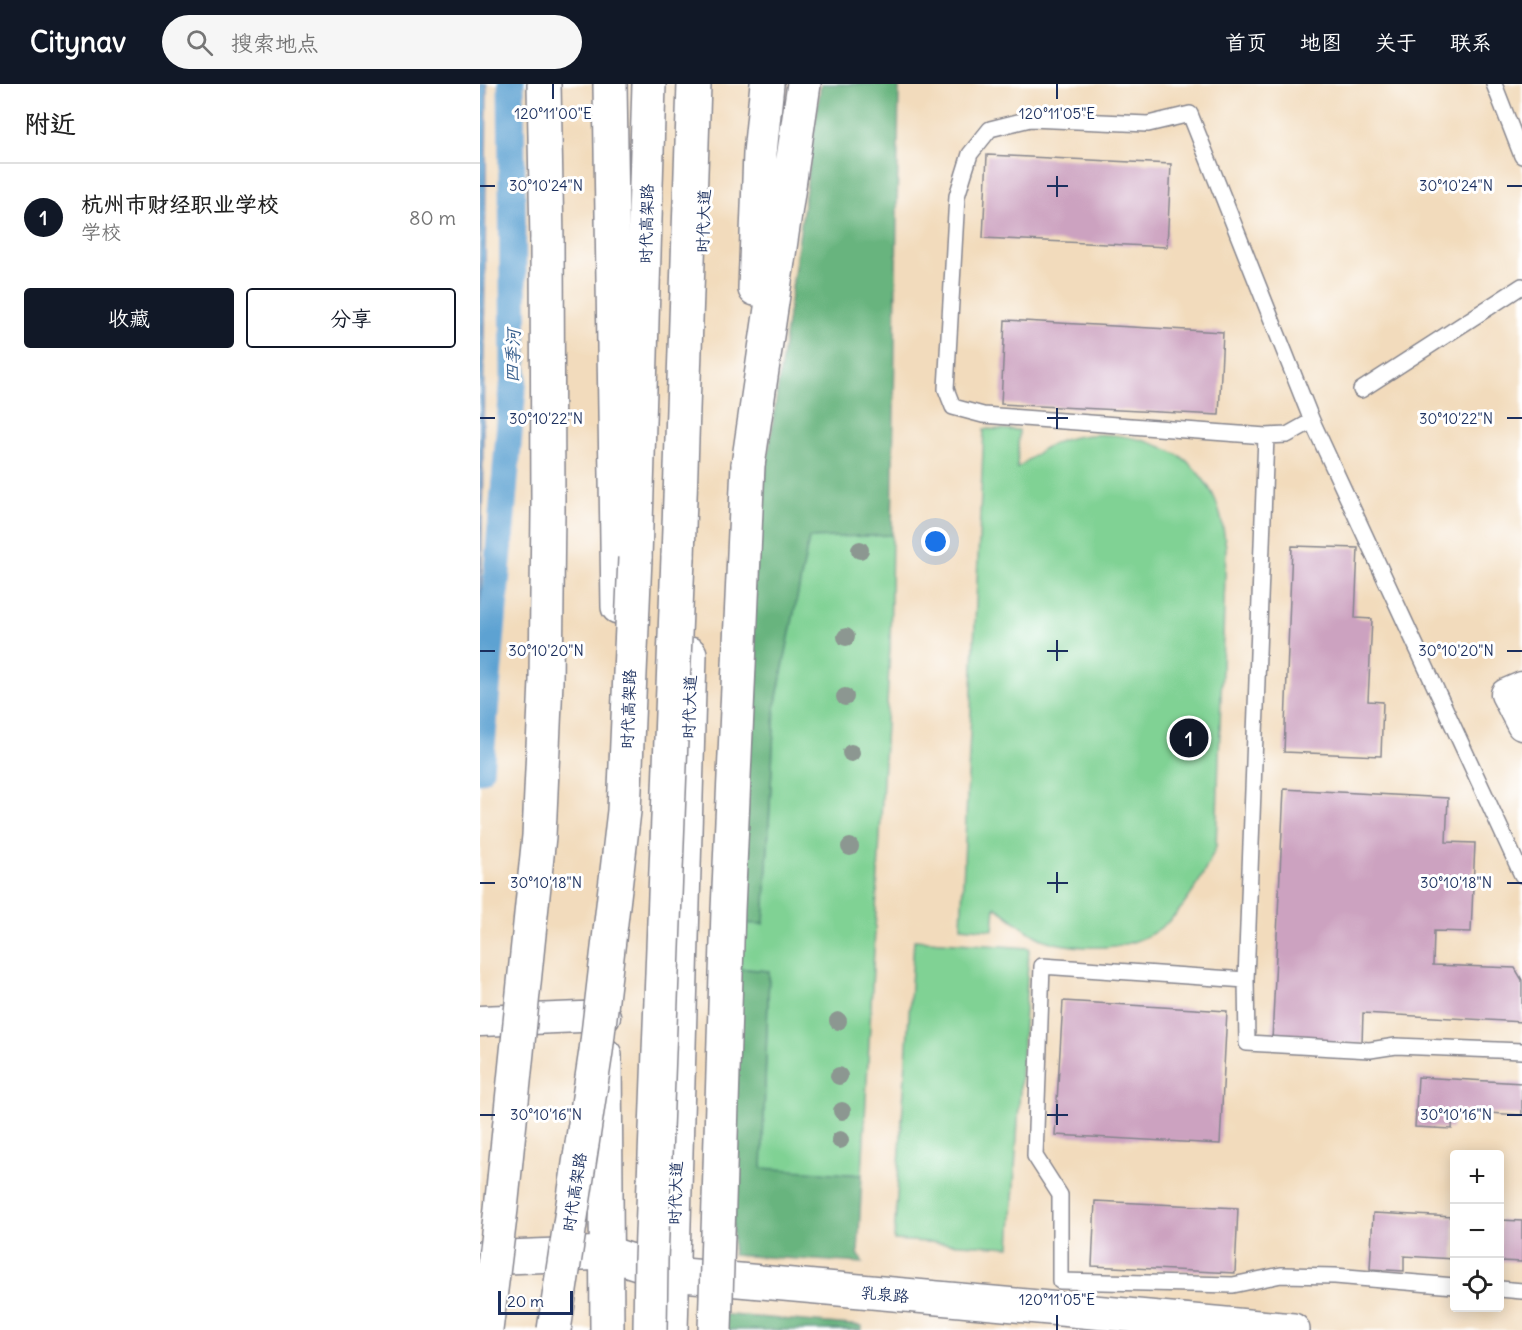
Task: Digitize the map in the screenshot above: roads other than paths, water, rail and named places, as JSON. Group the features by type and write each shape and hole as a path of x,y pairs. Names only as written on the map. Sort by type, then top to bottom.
{"main road":[{"path":"486,1330 501,1209 540,824 546,681 548,508 544,84"},
{"path":"607,1330 605,1016 619,579 610,84"},
{"name":"时代高架路","path":"554,1330 596,1051 624,811 644,290 649,84"},
{"path":"650,1330 694,84"},
{"name":"时代大道","path":"671,1330 707,84"},
{"path":"715,1330 728,898 760,153 767,84"},
{"path":"748,465 804,84"},
{"name":"乳泉路","path":"480,1258 607,1253 672,1274 1293,1330"}],"street":[{"path":"1514,691 1522,725"},
{"path":"485,1020 605,1016"}],"lane":[{"path":"1494,84 1522,156"},
{"path":"1312,421 1287,435 1266,436 983,415 953,407 946,389 957,196 970,154 990,129 1030,119 1148,124 1190,114 1312,421 1522,875"},
{"path":"1361,390 1522,286"},
{"path":"1266,436 1246,980 1246,1043 1370,1050 1396,1046 1522,1051"},
{"path":"1246,980 1042,966 1035,1156 1060,1195 1060,1281 1233,1285 1281,1275 1335,1276 1450,1286"},
{"path":"1504,1289 1522,1291"}],"water":[{"path":"480,84 487,84 480,708"}],"waterway":[{"name":"四季河","path":"480,770 514,376 511,84"}],"place":[{"name":"杭州市财经职业学校","path":"1189,738"}]}
